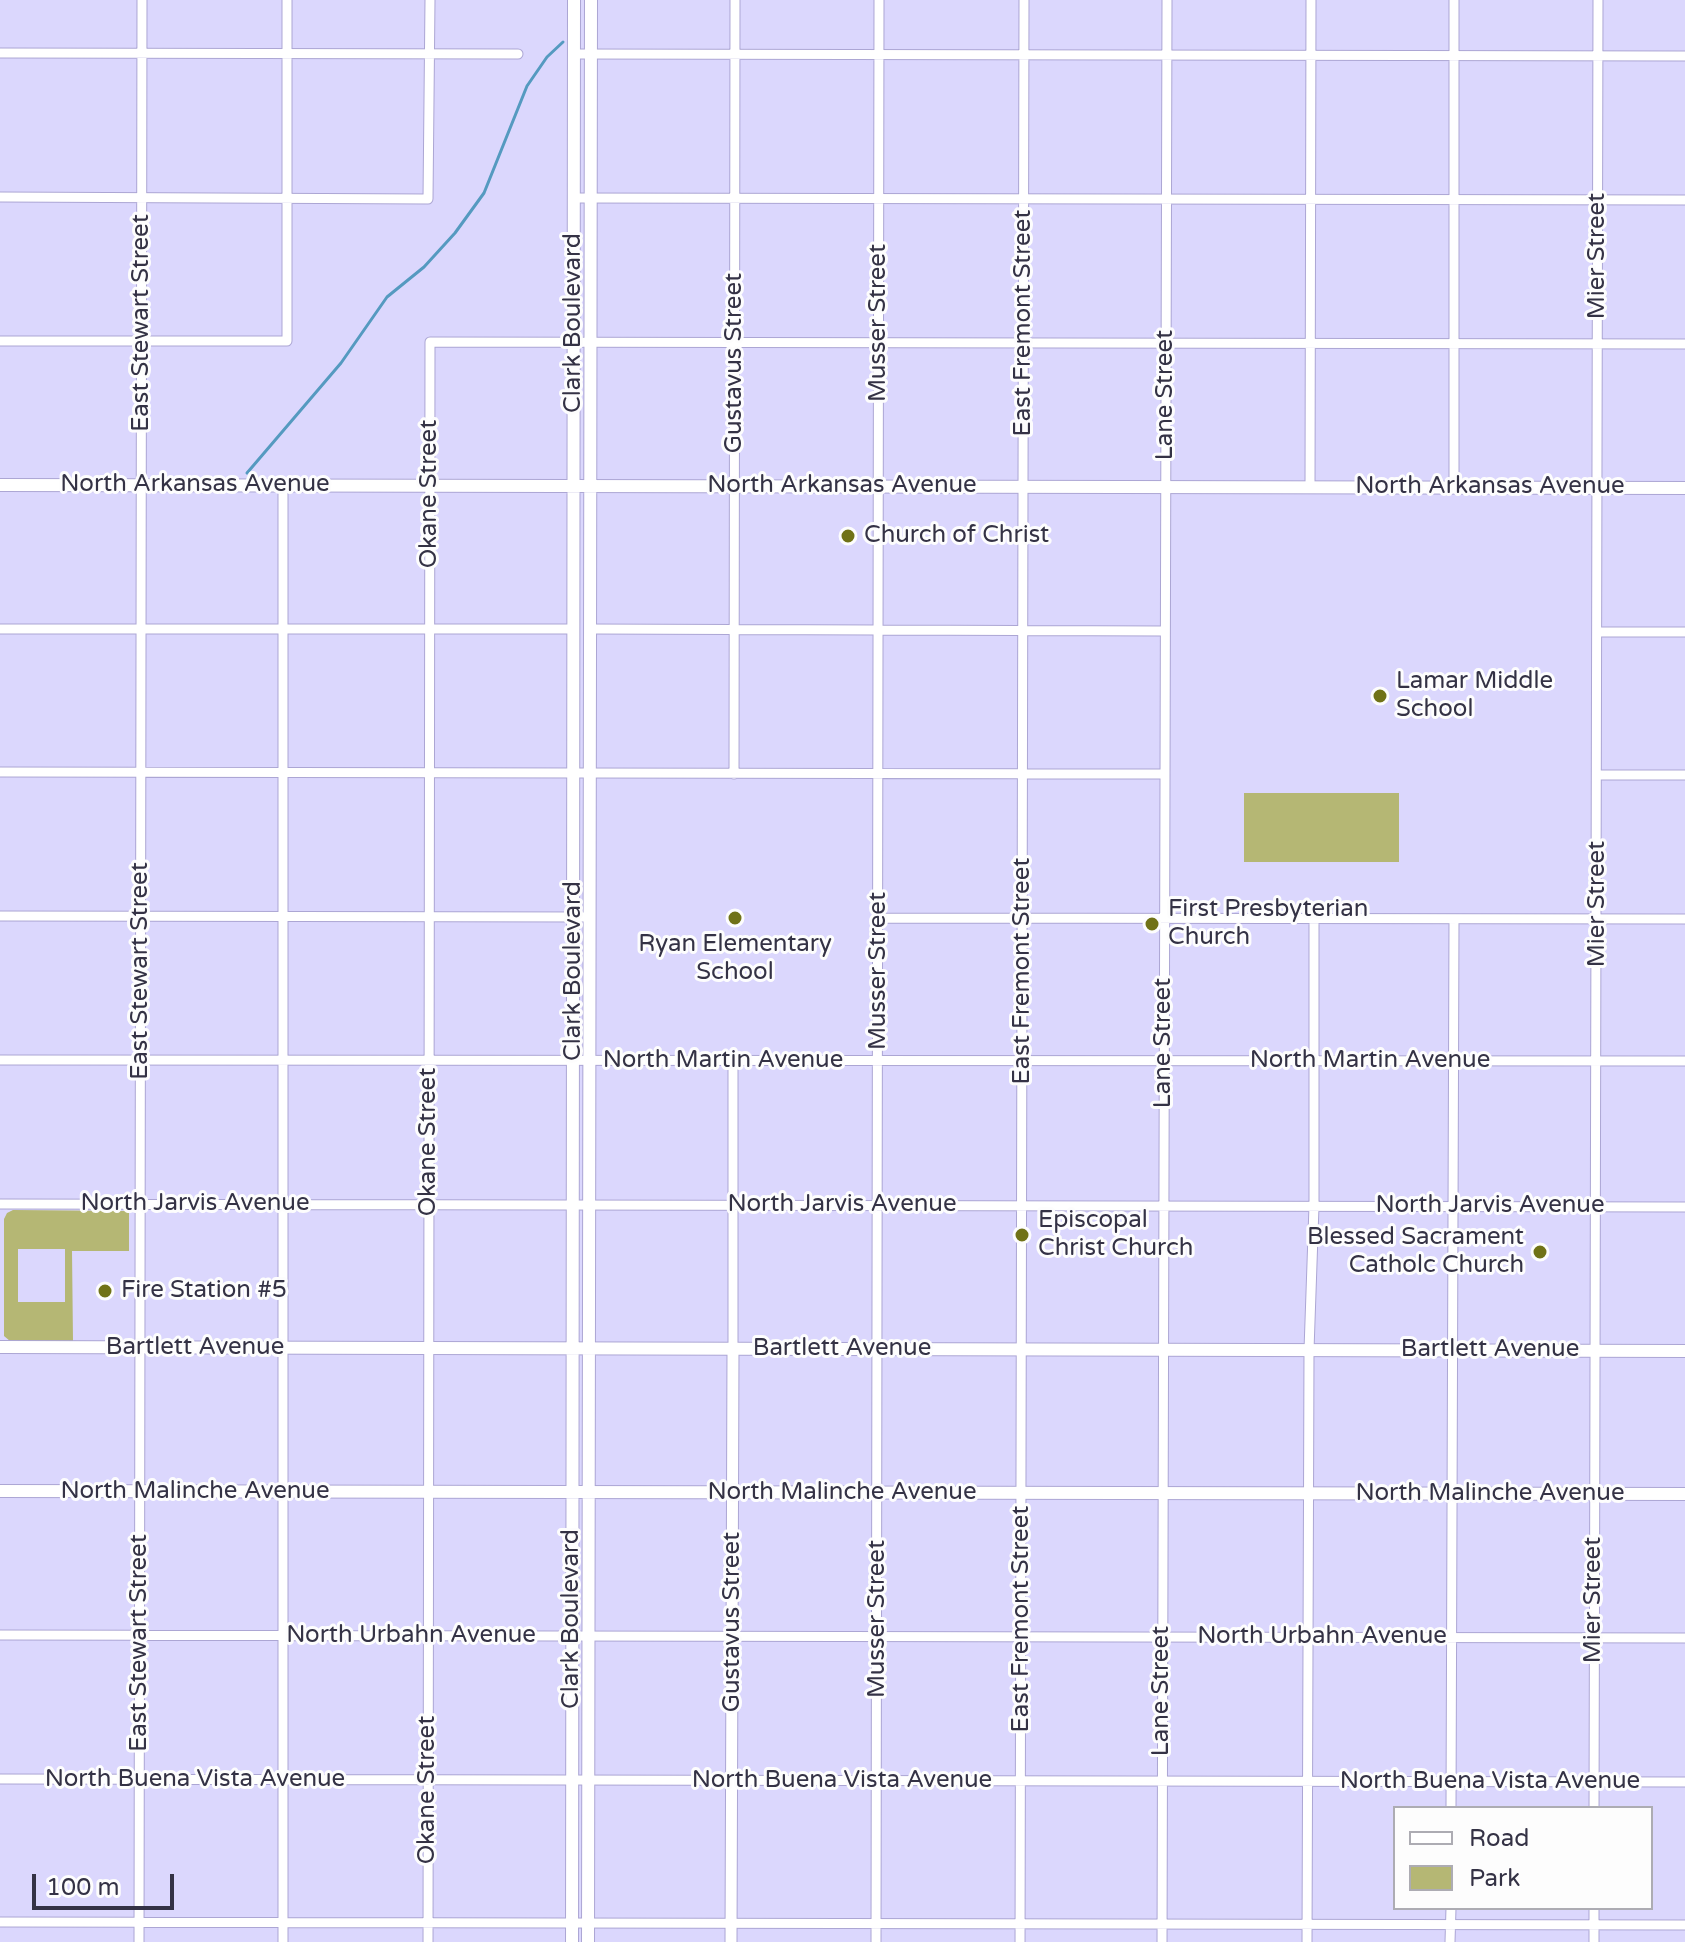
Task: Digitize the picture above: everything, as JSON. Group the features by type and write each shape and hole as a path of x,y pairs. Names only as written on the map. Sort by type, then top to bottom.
{"main road":[{"name":"Clark Boulevard","path":"572,1942 574,0"},
{"name":"Clark Boulevard","path":"588,1942 591,0"},
{"name":"North Arkansas Avenue","path":"0,485 1685,488"},
{"name":"Bartlett Avenue","path":"0,1347 1685,1351"},
{"name":"North Malinche Avenue","path":"0,1491 1685,1494"}],"street":[{"name":"East Stewart Street","path":"139,1942 142,0"},
{"path":"0,341 287,341 287,0"},
{"path":"0,197 428,199 430,0"},
{"name":"Gustavus Street","path":"734,774 735,0"},
{"name":"Musser Street","path":"876,1942 879,0"},
{"name":"East Fremont Street","path":"1020,1942 1024,0"},
{"name":"Lane Street","path":"1162,1942 1167,0"},
{"path":"1310,487 1311,0"},
{"path":"1454,0 1454,487"},
{"name":"Mier Street","path":"1594,1806 1598,0"},
{"path":"0,53 518,54"},
{"path":"574,54 1685,56"},
{"path":"574,198 1685,200"},
{"name":"Okane Street","path":"428,1942 430,342 575,342"},
{"path":"575,342 1685,344"},
{"path":"283,485 283,1942"},
{"path":"0,629 574,629"},
{"path":"590,629 1164,631"},
{"path":"1598,632 1685,632"},
{"path":"0,772 1164,774"},
{"path":"1598,775 1685,775"},
{"path":"0,916 590,917"},
{"path":"879,918 1685,919"},
{"path":"1307,1942 1314,918"},
{"path":"1451,1806 1454,919"},
{"name":"North Martin Avenue","path":"0,1060 1685,1061"},
{"name":"Gustavus Street","path":"731,1942 733,1061"},
{"name":"North Jarvis Avenue","path":"0,1204 1685,1207"},
{"name":"North Urbahn Avenue","path":"0,1635 1685,1638"},
{"name":"North Buena Vista Avenue","path":"0,1779 1685,1782"},
{"path":"1450,1942 1451,1910"},
{"path":"1594,1910 1594,1942"},
{"path":"0,1922 1685,1925"}],"green space":[{"path":"1244,793 1399,793 1399,862 1244,862"},
{"path":"13,1210 129,1211 129,1251 72,1251 73,1341 10,1341 4,1336 4,1219","holes":["18,1249 65,1249 65,1302 18,1302"]}],"waterway":[{"path":"247,473 341,363 387,297 424,267 455,233 484,193 527,86 547,57 563,42"}],"place":[{"name":"Church of Christ","path":"848,536"},
{"name":"Lamar Middle School","path":"1380,696"},
{"name":"Ryan Elementary School","path":"735,918"},
{"name":"First Presbyterian Church","path":"1152,924"},
{"name":"Episcopal Christ Church","path":"1022,1235"},
{"name":"Blessed Sacrament Catholc Church","path":"1540,1252"},
{"name":"Fire Station #5","path":"105,1291"}]}
